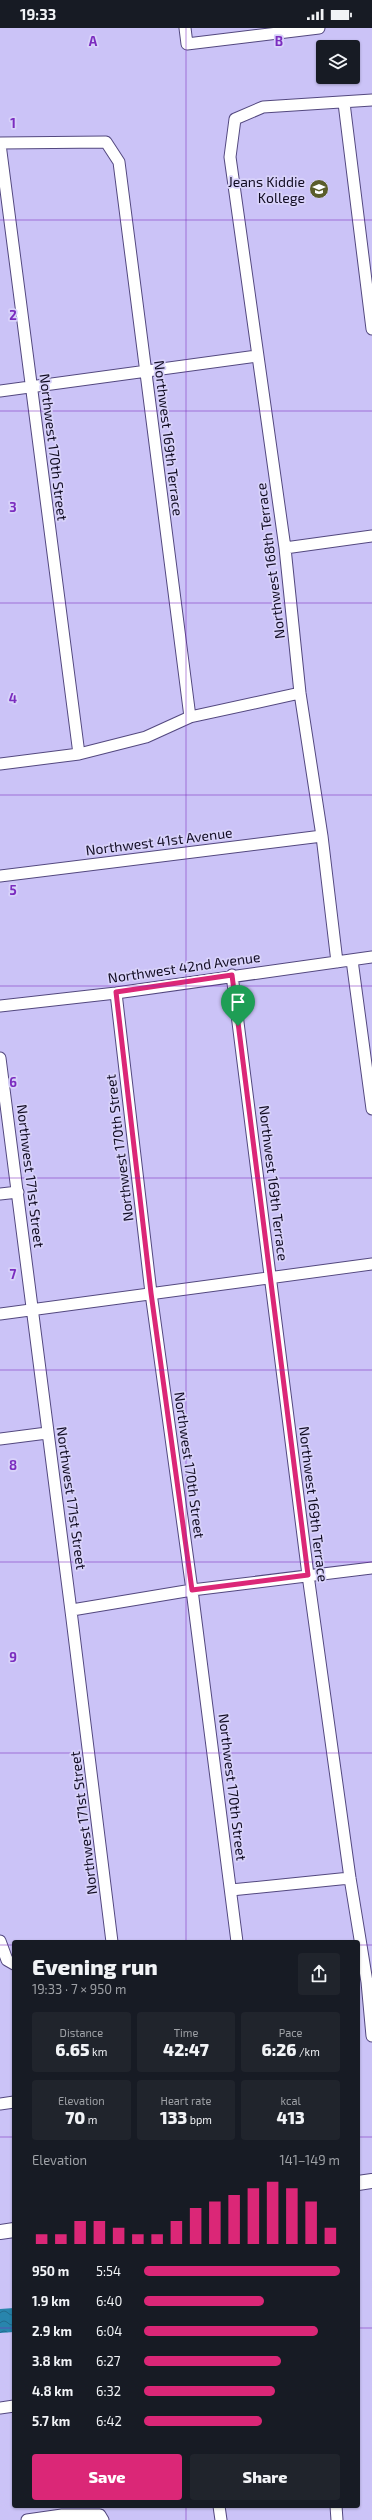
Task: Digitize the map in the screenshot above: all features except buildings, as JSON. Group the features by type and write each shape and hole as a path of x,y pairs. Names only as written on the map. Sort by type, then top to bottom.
{"main road":[{"path":"360,2183 372,2181"},
{"path":"0,2232 12,2230"}],"street":[{"path":"185,28 187,44 319,28"},
{"path":"372,100 344,104 372,329"},
{"name":"Northwest 168th Terrace","path":"337,962 322,836 300,693 285,548 230,157 235,119 263,107 344,104"},
{"name":"Northwest 169th Terrace","path":"0,144 106,142 119,162 190,717"},
{"name":"Northwest 170th Street","path":"0,144 79,754"},
{"path":"0,391 31,385 257,356"},
{"path":"285,548 372,536"},
{"path":"0,764 79,754 146,737 190,717 300,693"},
{"name":"Northwest 41st Avenue","path":"0,876 322,836"},
{"name":"Northwest 42nd Avenue","path":"0,1006 116,992 372,957"},
{"path":"352,960 372,1109"},
{"name":"Northwest 169th Terrace","path":"232,975 308,1575 350,1878 368,1982 372,2036"},
{"name":"Northwest 170th Street","path":"116,992 151,1293 192,1590 237,1940"},
{"name":"Northwest 171st Street","path":"0,1058 1,1076 33,1311 47,1433 72,1610 112,1940"},
{"path":"0,1194 18,1192"},
{"path":"0,1314 33,1311 151,1293 372,1264"},
{"path":"0,1439 47,1433"},
{"path":"72,1610 192,1590 372,1568"},
{"path":"231,1890 350,1878"},
{"path":"0,1941 7,1960 12,1963"},
{"path":"0,2104 12,2102"},
{"path":"0,2408 12,2406"},
{"path":"219,2508 221,2520"},
{"path":"336,2508 338,2520"},
{"path":"27,2520 62,2515 100,2515 103,2520"}],"water":[{"path":"12,2308 12,2332 0,2333 0,2309"}],"place":[{"name":"Jeans Kiddie Kollege","path":"319,189"}],"route":[{"path":"232,975 238,1026 308,1575 192,1590 151,1293 116,992 232,975"}]}
